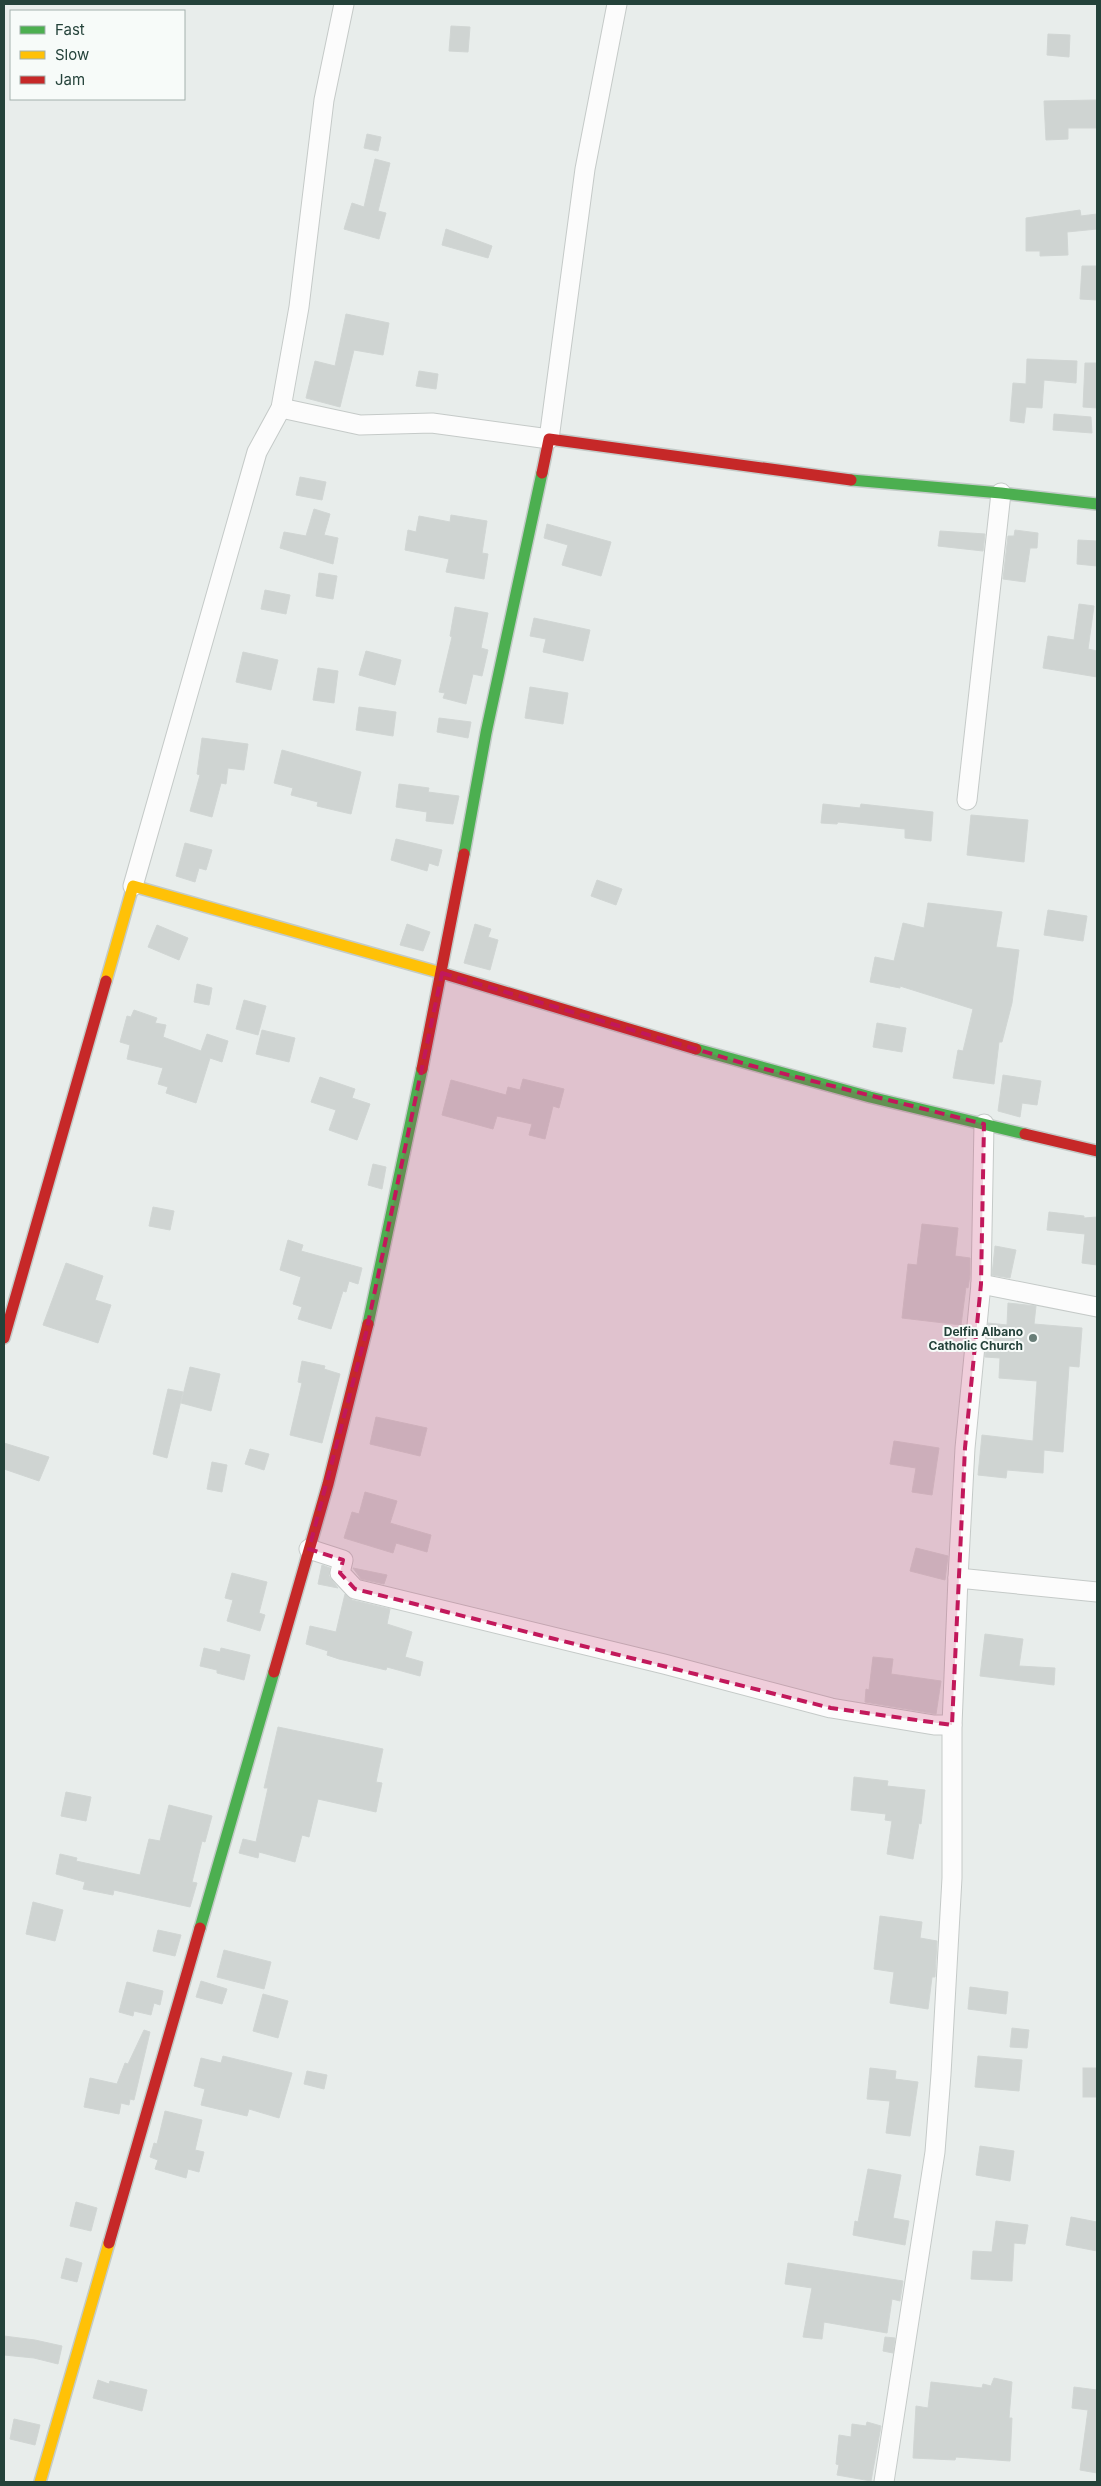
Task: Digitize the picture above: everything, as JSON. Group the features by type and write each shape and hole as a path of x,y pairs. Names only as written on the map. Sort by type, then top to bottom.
{"street":[{"path":"4,1338 258,452 281,408 299,308 324,100 344,4"},
{"path":"40,2482 328,1484 366,1333 442,973 486,733 549,439 585,169 617,4"},
{"path":"281,408 360,425 432,423 835,479 1001,493 1097,504"},
{"path":"967,800 1001,493"},
{"path":"133,886 442,973 749,1065 870,1097 1097,1151"},
{"path":"884,2482 935,2152 942,2074 952,1878 952,1725 958,1578 965,1448 981,1284 984,1124"},
{"path":"981,1284 1097,1307"},
{"path":"309,1549 343,1560 340,1573 355,1589 664,1664 831,1708 934,1725 952,1725"},
{"path":"958,1578 1097,1592"}],"highlighted area":[{"path":"442,973 749,1065 984,1124 981,1284 965,1448 952,1725 831,1708 355,1589 340,1573 343,1560 309,1549 366,1333"}],"building":[{"path":"451,26 470,27 468,52 449,51"},
{"path":"1048,34 1070,35 1069,57 1047,55"},
{"path":"1097,100 1097,128 1068,128 1068,139 1046,140 1044,101"},
{"path":"367,134 381,137 378,151 364,148"},
{"path":"375,159 390,163 378,211 386,213 379,239 344,229 352,203 364,207"},
{"path":"1080,210 1081,216 1097,214 1097,229 1067,232 1068,255 1040,256 1040,251 1026,251 1026,218"},
{"path":"446,229 492,246 488,258 442,245"},
{"path":"1082,266 1097,266 1097,300 1080,299"},
{"path":"346,314 389,323 383,355 354,350 340,407 306,398 315,361 335,366"},
{"path":"1027,359 1077,361 1076,383 1044,380 1042,408 1026,407 1024,423 1010,421 1013,383 1026,384"},
{"path":"1085,363 1097,363 1097,408 1083,407"},
{"path":"419,371 438,374 436,389 416,386"},
{"path":"1054,414 1091,417 1092,433 1053,430"},
{"path":"300,477 326,482 322,500 296,495"},
{"path":"314,509 330,514 324,535 338,538 333,564 280,548 284,532 306,536"},
{"path":"451,515 487,521 482,553 488,554 484,579 446,572 449,559 405,550 408,530 416,532 419,516 450,522"},
{"path":"547,524 611,542 601,576 562,565 568,545 544,538"},
{"path":"1015,530 1038,533 1037,548 1030,548 1025,582 1003,579 1008,536 1014,536"},
{"path":"940,531 985,534 983,551 938,546"},
{"path":"1078,540 1097,541 1097,566 1077,564"},
{"path":"319,573 337,576 333,599 316,596"},
{"path":"265,590 290,595 286,614 261,609"},
{"path":"1079,604 1094,606 1088,649 1097,651 1097,677 1043,668 1048,636 1074,640"},
{"path":"455,607 488,613 481,648 488,650 482,676 473,674 466,704 443,698 445,693 439,692 452,637 450,636"},
{"path":"534,618 590,630 583,661 543,652 546,639 530,636"},
{"path":"366,651 401,660 395,685 359,675"},
{"path":"243,652 278,660 271,690 236,682"},
{"path":"318,668 338,671 334,703 313,700"},
{"path":"530,687 568,693 563,724 525,718"},
{"path":"359,707 396,712 393,736 356,730"},
{"path":"439,718 471,722 468,738 437,732"},
{"path":"202,738 248,744 244,770 228,768 226,784 221,783 212,817 190,811 200,775 197,774"},
{"path":"282,750 361,772 351,814 317,806 318,802 291,795 293,788 274,783"},
{"path":"399,784 429,788 428,792 459,796 453,824 426,821 427,812 396,807"},
{"path":"823,804 860,808 861,804 933,812 931,841 905,838 905,829 838,822 837,824 821,823"},
{"path":"971,815 1028,820 1024,862 967,855"},
{"path":"396,839 442,850 438,866 429,863 427,871 391,860"},
{"path":"185,843 212,850 206,870 199,868 195,882 176,876"},
{"path":"597,880 622,889 616,905 591,896"},
{"path":"928,903 1002,912 996,947 1019,950 1012,1003 1002,1042 999,1042 994,1084 953,1078 958,1050 963,1051 973,1009 900,986 900,988 870,982 875,957 894,961 903,923 924,928"},
{"path":"1048,910 1087,916 1083,941 1044,935"},
{"path":"407,924 430,932 423,951 400,945"},
{"path":"475,924 491,929 488,937 498,940 490,970 464,963"},
{"path":"157,925 188,938 179,960 148,947"},
{"path":"197,984 212,988 209,1005 194,1002"},
{"path":"244,1000 266,1006 258,1035 236,1029"},
{"path":"134,1010 157,1018 155,1023 166,1025 163,1037 201,1051 207,1034 228,1041 222,1062 210,1058 196,1103 166,1093 168,1087 158,1084 163,1068 127,1059 130,1045 120,1042 127,1016 131,1017"},
{"path":"877,1023 906,1028 902,1052 873,1047"},
{"path":"262,1030 295,1038 289,1062 256,1054"},
{"path":"1003,1075 1041,1081 1037,1105 1022,1103 1020,1117 998,1111"},
{"path":"320,1077 355,1089 352,1098 370,1104 357,1140 329,1130 336,1110 311,1102"},
{"path":"523,1079 564,1089 559,1108 553,1106 545,1139 529,1135 532,1124 497,1116 493,1129 442,1115 451,1080 506,1095 508,1087 520,1090"},
{"path":"373,1164 386,1167 382,1189 368,1185"},
{"path":"153,1207 174,1211 170,1230 149,1226"},
{"path":"1049,1212 1084,1216 1084,1218 1097,1217 1097,1265 1082,1263 1085,1234 1047,1230"},
{"path":"922,1224 958,1228 955,1256 970,1258 970,1275 968,1288 966,1287 961,1325 902,1318 908,1264 917,1265"},
{"path":"288,1240 303,1245 301,1251 362,1268 358,1284 349,1281 346,1292 343,1291 331,1329 298,1319 302,1307 293,1304 301,1277 280,1270"},
{"path":"995,1246 1016,1250 1010,1278 992,1275"},
{"path":"66,1263 103,1276 95,1300 111,1305 98,1343 43,1325"},
{"path":"1008,1303 1036,1306 1034,1324 1082,1328 1079,1367 1069,1366 1063,1452 1044,1450 1043,1473 1007,1470 1006,1478 978,1475 982,1435 1033,1441 1037,1381 999,1378 1000,1358 985,1357 988,1323 1007,1325"},
{"path":"302,1361 325,1366 324,1369 340,1374 322,1443 290,1435 302,1383 298,1382"},
{"path":"190,1367 220,1374 211,1411 181,1403"},
{"path":"168,1389 183,1392 167,1458 153,1454"},
{"path":"376,1417 427,1428 420,1456 370,1444"},
{"path":"894,1441 939,1448 932,1495 912,1492 916,1468 890,1464"},
{"path":"4,1443 49,1457 39,1481 4,1469"},
{"path":"250,1449 269,1454 264,1470 245,1464"},
{"path":"212,1462 227,1465 222,1492 207,1489"},
{"path":"365,1492 397,1501 390,1523 431,1535 427,1552 396,1543 393,1553 344,1538 352,1512 359,1514"},
{"path":"916,1548 948,1556 945,1580 910,1571"},
{"path":"322,1565 330,1568 329,1576 338,1588 318,1584"},
{"path":"353,1568 387,1575 384,1584 361,1579"},
{"path":"232,1573 267,1582 259,1613 265,1615 260,1631 227,1621 233,1600 225,1598"},
{"path":"345,1594 352,1600 390,1609 387,1624 412,1632 405,1657 423,1662 420,1676 387,1667 386,1670 339,1659 327,1655 328,1651 306,1644 310,1626 336,1632"},
{"path":"985,1634 1023,1639 1019,1666 1055,1668 1054,1685 980,1676"},
{"path":"204,1648 220,1652 221,1648 250,1655 244,1680 217,1673 217,1670 200,1666"},
{"path":"873,1657 893,1659 891,1674 941,1681 936,1714 865,1702 866,1689 869,1690"},
{"path":"278,1727 383,1749 376,1782 382,1783 376,1812 318,1799 309,1837 302,1835 295,1862 259,1852 258,1858 239,1853 243,1839 256,1842 268,1788 264,1788"},
{"path":"854,1777 888,1781 887,1786 925,1790 921,1824 919,1823 913,1859 887,1854 892,1821 885,1820 886,1814 851,1810"},
{"path":"66,1792 91,1797 86,1821 61,1816"},
{"path":"169,1805 212,1816 205,1842 202,1841 192,1882 197,1883 190,1907 114,1890 113,1895 83,1889 85,1882 56,1874 60,1854 77,1858 76,1861 140,1875 149,1839 160,1841"},
{"path":"33,1902 63,1910 55,1941 26,1934"},
{"path":"880,1916 922,1922 920,1938 937,1941 935,1977 932,1977 928,2009 890,2003 894,1972 874,1969"},
{"path":"158,1930 181,1935 175,1956 153,1951"},
{"path":"224,1950 271,1962 264,1989 217,1977"},
{"path":"201,1981 227,1989 222,2004 196,1997"},
{"path":"127,1982 163,1991 160,2005 154,2003 151,2015 134,2011 133,2016 119,2012"},
{"path":"970,1987 1008,1992 1006,2014 968,2009"},
{"path":"263,1994 288,2001 278,2038 253,2031"},
{"path":"1012,2028 1029,2030 1027,2048 1010,2047"},
{"path":"144,2030 150,2032 134,2100 130,2099 129,2105 121,2103 119,2114 84,2107 90,2078 117,2084 125,2063 128,2064"},
{"path":"223,2056 292,2073 279,2118 249,2109 247,2116 201,2105 205,2089 194,2086 201,2058 221,2063"},
{"path":"978,2056 1022,2060 1019,2091 975,2087"},
{"path":"870,2068 896,2071 895,2079 918,2082 910,2136 886,2133 890,2101 867,2099"},
{"path":"1083,2068 1097,2068 1097,2097 1083,2097"},
{"path":"307,2071 327,2075 324,2089 304,2084"},
{"path":"165,2111 202,2120 195,2150 204,2152 199,2172 188,2169 186,2178 155,2169 158,2160 150,2157 154,2143 157,2144"},
{"path":"980,2146 1014,2151 1010,2181 976,2175"},
{"path":"868,2169 901,2175 893,2218 909,2221 905,2245 853,2235 855,2221 858,2222"},
{"path":"76,2202 97,2208 91,2231 70,2226"},
{"path":"1071,2217 1097,2222 1097,2251 1066,2245"},
{"path":"996,2221 1028,2225 1025,2244 1014,2243 1012,2281 971,2279 973,2251 992,2252"},
{"path":"66,2258 82,2263 77,2282 61,2278"},
{"path":"788,2263 903,2281 900,2301 892,2299 887,2333 824,2322 822,2339 803,2337 812,2288 785,2284"},
{"path":"4,2336 62,2346 58,2364 34,2358 4,2355"},
{"path":"885,2337 895,2338 893,2353 883,2351"},
{"path":"994,2378 1012,2382 1009,2418 1012,2418 1010,2461 956,2457 955,2460 913,2458 916,2406 928,2408 931,2382 982,2388 983,2384 991,2386"},
{"path":"98,2380 109,2384 110,2381 147,2390 142,2411 93,2398"},
{"path":"1074,2387 1097,2390 1097,2473 1080,2470 1088,2410 1072,2408"},
{"path":"14,2419 40,2425 35,2445 10,2439"},
{"path":"867,2422 881,2426 871,2481 837,2475 839,2465 836,2464 839,2435 851,2437 852,2424 866,2426"}],"traffic: fast":[{"path":"464,854 486,733 542,473"},
{"path":"851,480 1001,493 1097,504"},
{"path":"696,1049 870,1097 1025,1134"},
{"path":"368,1324 422,1069"},
{"path":"200,1928 274,1672"}],"traffic: slow":[{"path":"106,981 133,886 445,974"},
{"path":"40,2482 109,2243"}],"traffic: jam":[{"path":"542,473 549,439 851,480"},
{"path":"422,1069 464,854"},
{"path":"445,974 696,1049"},
{"path":"4,1338 106,981"},
{"path":"1025,1134 1097,1151"},
{"path":"274,1672 328,1484 368,1324"},
{"path":"109,2243 200,1928"}],"place":[{"name":"Delfin Albano Catholic Church","path":"1033,1338"}]}
